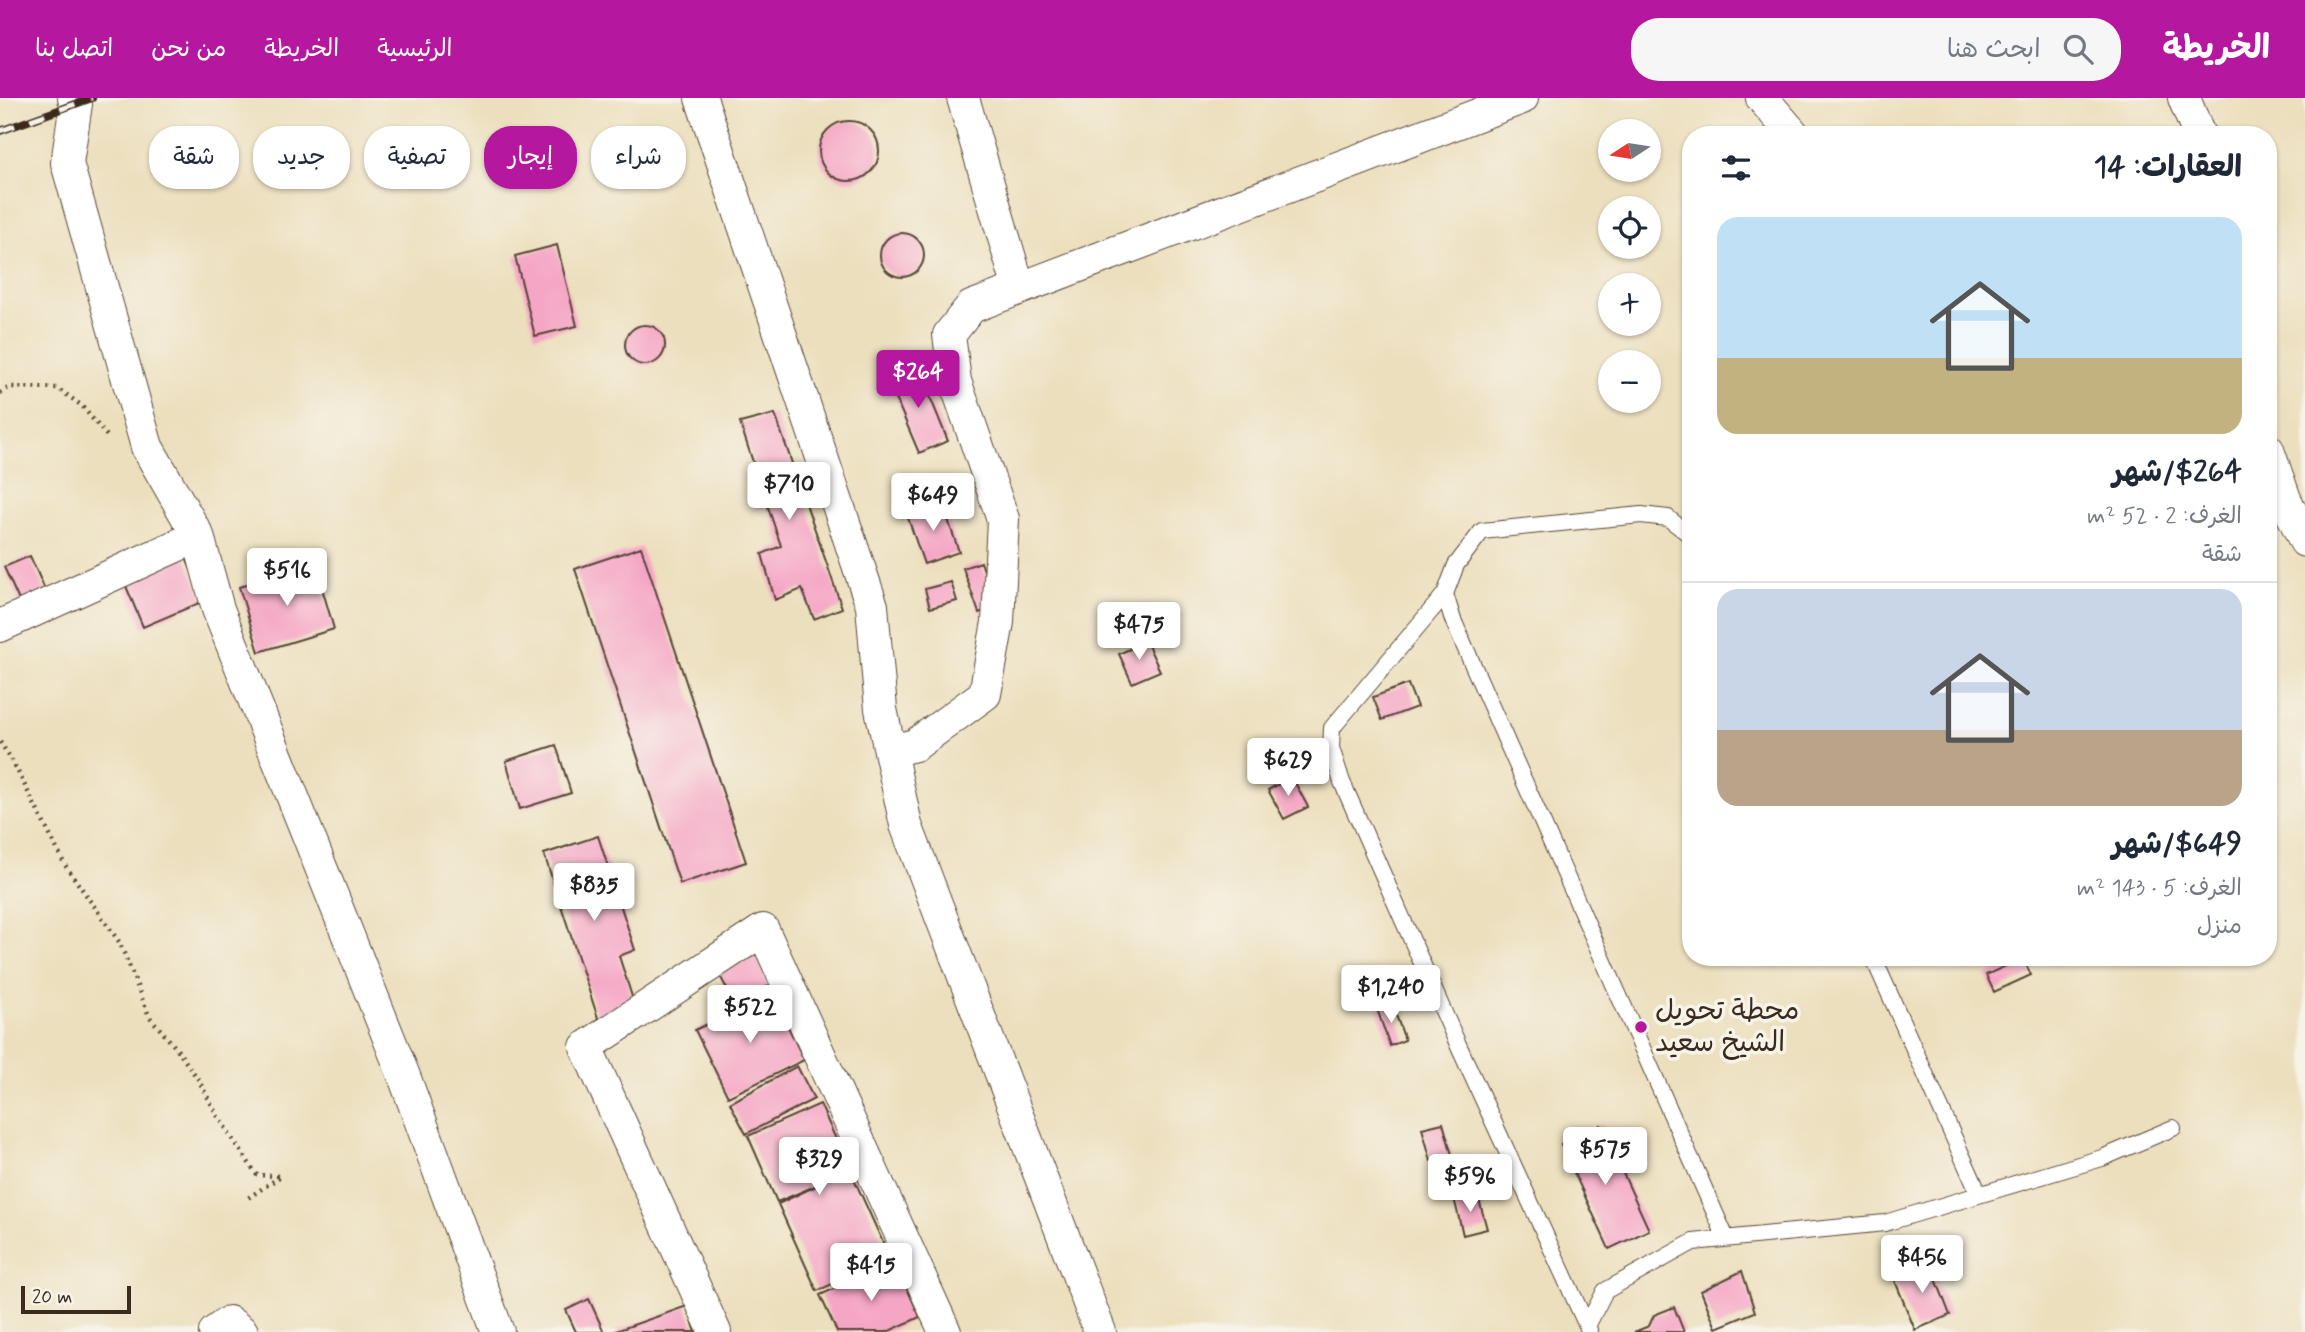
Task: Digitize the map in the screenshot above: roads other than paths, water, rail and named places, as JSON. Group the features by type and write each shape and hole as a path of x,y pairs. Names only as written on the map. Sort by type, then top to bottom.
{"street":[{"path":"702,98 872,606 881,709 906,825 1100,1332"},
{"path":"963,98 1019,289"},
{"path":"890,751 915,746 985,694 998,622 1003,519 955,381 949,335 971,307 1522,98"},
{"path":"1762,98 1786,126"},
{"path":"2184,98 2195,126"},
{"path":"75,100 67,163 147,447 198,536 218,609 404,1076 498,1332"},
{"path":"2277,476 2305,541"},
{"path":"0,626 198,536"},
{"path":"715,1332 586,1047 763,930 944,1332"},
{"path":"215,1332 229,1322 242,1332"}],"lane":[{"path":"1588,1329 1342,782 1331,748 1332,728 1445,594 1456,565 1482,531 1641,515 1668,518 1682,529"},
{"path":"1445,594 1453,621 1726,1238"},
{"path":"1877,966 1979,1194"},
{"path":"1588,1329 1605,1291 1693,1242 1885,1223 2102,1158 2173,1128"}],"railway":[{"path":"0,131 92,98"}],"place":[{"name":"محطة تحويل الشيخ سعيد","path":"1641,1027"}]}
